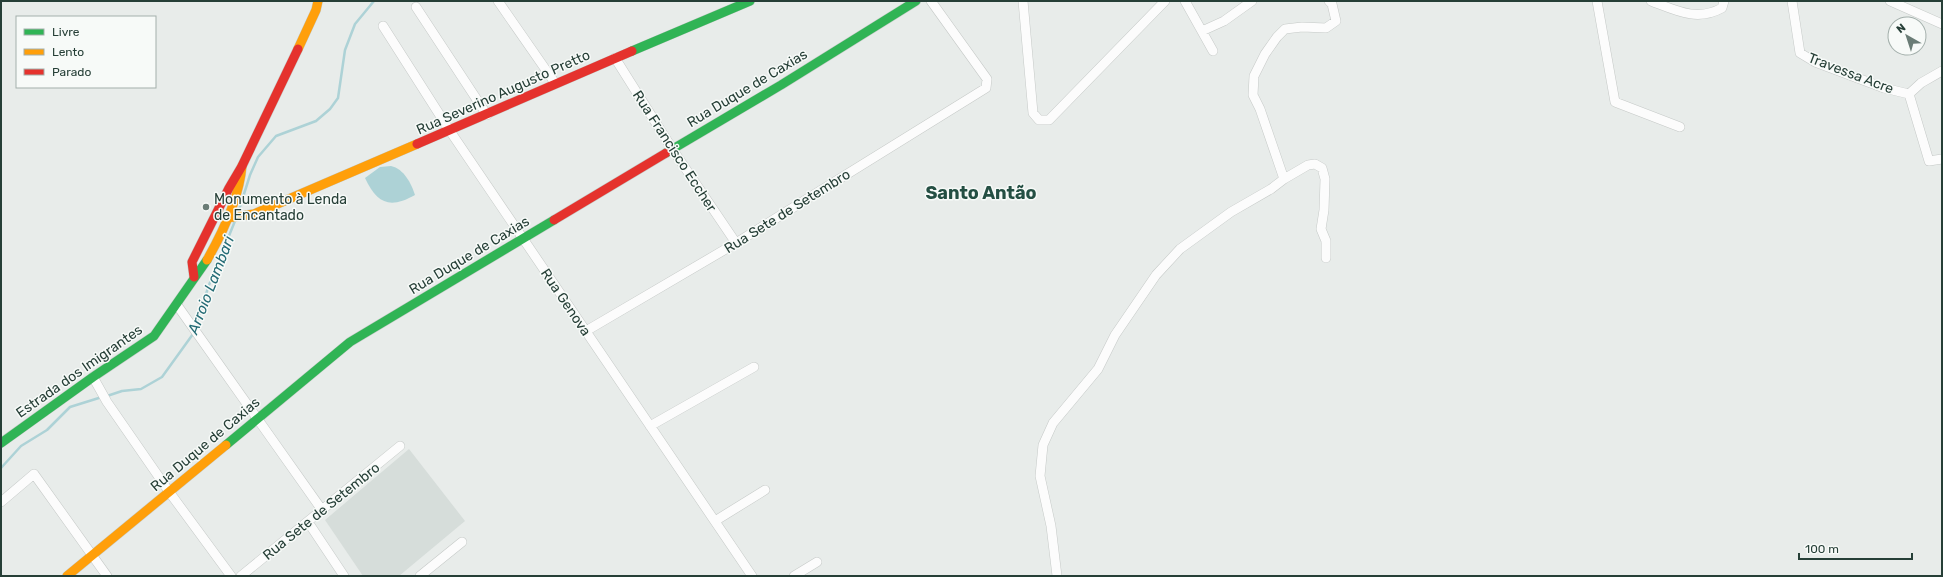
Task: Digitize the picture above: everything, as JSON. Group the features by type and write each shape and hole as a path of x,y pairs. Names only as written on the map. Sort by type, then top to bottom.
{"street":[{"path":"194,277 192,262 242,166 316,10 318,1"},
{"path":"498,1 555,83"},
{"name":"Rua Severino Augusto Pretto","path":"246,215 266,209 450,131 555,83 750,1"},
{"name":"Rua Duque de Caxias","path":"67,576 170,493 257,418 350,342 673,150 916,1"},
{"name":"Rua Sete de Setembro","path":"586,331 736,243 986,88 987,79 931,1"},
{"path":"1023,1 1032,113 1039,120 1048,120 1165,1"},
{"path":"1185,1 1213,51"},
{"path":"1202,31 1224,21 1252,1"},
{"path":"1284,178 1260,109 1253,95 1254,76 1265,54 1277,37 1286,29 1302,27 1326,28 1336,21 1332,4 1329,1"},
{"path":"1597,1 1615,102 1680,126"},
{"path":"1651,1 1690,15 1704,15 1716,12 1722,8 1724,1"},
{"name":"Travessa Acre","path":"1792,1 1800,53 1797,63"},
{"path":"1890,1 1942,24"},
{"path":"416,7 486,115"},
{"name":"Rua Genova","path":"383,26 450,131 752,576"},
{"name":"Travessa Acre","path":"1800,53 1815,62 1884,88 1909,94 1921,83 1942,71"},
{"name":"Rua Francisco Eccher","path":"615,58 673,150 736,243"},
{"path":"1909,94 1929,161 1942,159"},
{"path":"1057,576 1051,526 1040,476 1043,445 1053,423 1098,369 1115,335 1156,274 1180,249 1231,212 1271,188 1284,178 1308,165 1315,164 1322,168 1325,179 1324,210 1321,229 1326,240 1326,258"},
{"path":"229,221 241,179 242,166"},
{"path":"222,202 233,206 246,215"},
{"path":"217,213 229,221"},
{"path":"229,221 246,215"},
{"name":"Estrada dos Imigrantes","path":"1,443 93,377 154,336 177,305 194,277 204,265 229,221"},
{"path":"177,305 322,510"},
{"path":"650,426 754,367"},
{"path":"93,377 107,402 170,493 231,576"},
{"name":"Rua Sete de Setembro","path":"241,576 400,446"},
{"path":"1,502 34,474 107,576"},
{"path":"715,521 765,490"},
{"path":"308,522 344,576"},
{"path":"420,576 462,542"},
{"path":"794,576 817,562"}],"shaded area":[{"path":"409,449 465,521 399,576 363,576 325,520"}],"water":[{"path":"391,166 403,173 409,181 415,195 398,202 391,203 385,202 374,194 365,178 380,167"}],"waterway":[{"name":"Arroio Lambari","path":"238,213 250,175 258,157 276,136 316,121 330,109 338,98 345,50 355,24 374,1"},
{"name":"Arroio Lambari","path":"195,327 209,285 235,221"},
{"name":"Arroio Lambari","path":"107,396 122,391 141,389 162,377 193,334"},
{"name":"Arroio Lambari","path":"1,468 21,446 47,430 70,407 102,397"}],"traffic: fast":[{"path":"632,51 750,1"},
{"path":"666,153 781,85 916,1"},
{"path":"226,445 350,342 554,220"},
{"path":"1,443 93,377 154,336 207,260"}],"traffic: slow":[{"path":"298,49 316,10 318,1"},
{"path":"217,213 227,218 254,214 417,144"},
{"path":"207,260 219,238 234,203 238,191 242,166"},
{"path":"67,576 226,445"}],"traffic: jam":[{"path":"194,277 192,262 229,188 242,166 298,49"},
{"path":"417,144 632,51"},
{"path":"554,220 666,153"}],"place":[{"name":"Monumento à Lenda de Encantado","path":"206,207"}],"district":[{"name":"Santo Antão","path":"981,193"}]}
